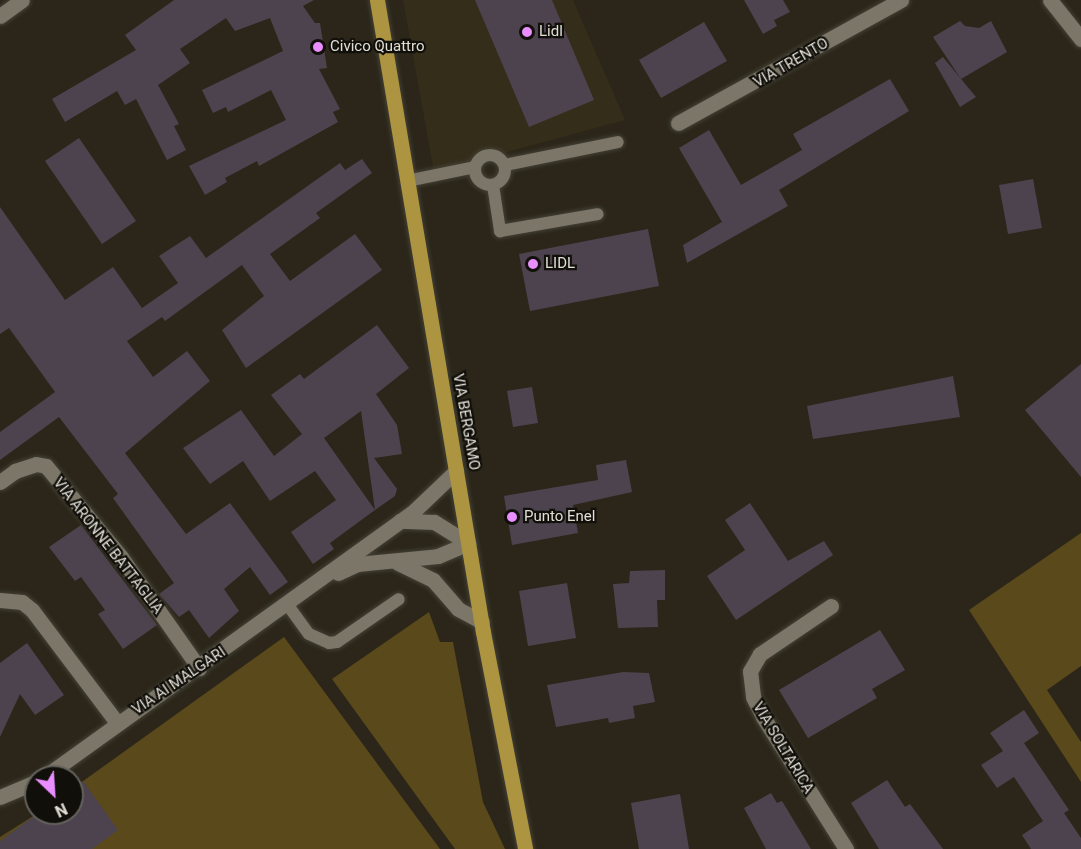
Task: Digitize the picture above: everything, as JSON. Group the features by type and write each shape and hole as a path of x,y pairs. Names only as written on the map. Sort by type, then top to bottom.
{"main road":[{"name":"VIA BERGAMO","path":"378,0 468,543 525,849"}],"street":[{"path":"0,16 22,0"},
{"name":"VIA TRENTO","path":"678,123 902,0"},
{"path":"1050,0 1081,39"},
{"name":"VIA ARONNE BATTAGLIA","path":"0,482 26,467 46,466 121,557 199,668"},
{"name":"VIA AI MALGARI","path":"60,765 117,723 199,668 431,498 456,471"},
{"path":"397,522 434,522 468,543"},
{"name":"VIA AI MALGARI","path":"313,584 357,564 438,556 468,543"},
{"name":"VIA AI MALGARI","path":"392,561 433,580 458,609 482,622"},
{"path":"0,600 22,602 32,610 117,723"},
{"name":"VIA SOLTARICA","path":"831,606 760,654 750,671 753,697 763,717 846,849"},
{"path":"0,798 24,787"}],"lane":[{"path":"504,165 618,142"},
{"path":"407,182 475,167 480,159 489,155 499,158 504,165 503,178 493,185"},
{"path":"475,167 479,181 493,185"},
{"path":"493,185 500,231 598,214"},
{"path":"287,604 309,634 329,644 337,642 399,599"}],"shaded area":[{"path":"403,0 573,0 625,120 434,172"},
{"path":"1081,533 1081,666 1047,690 1081,742 1081,782 969,610"},
{"path":"429,612 440,642 453,642 483,802 505,849 455,849 332,679"},
{"path":"284,637 440,849 0,849 0,837 24,822 24,825 84,825 84,780"}],"building":[{"path":"174,0 314,0 303,6 315,23 320,23 327,68 319,69 340,109 333,112 338,122 259,166 257,161 225,178 227,182 205,195 189,166 286,120 271,90 228,112 226,107 213,113 202,90 283,51 270,18 235,31 226,18 180,49 190,63 158,85 179,124 174,126 186,150 167,160 136,99 125,105 117,91 65,122 52,99 136,50 125,35"},
{"path":"475,0 552,0 594,100 529,127"},
{"path":"744,0 783,0 790,12 774,20 777,26 763,34"},
{"path":"960,21 965,26 979,28 991,21 1007,52 961,79 933,37"},
{"path":"704,22 727,61 661,98 639,60"},
{"path":"943,57 976,97 960,107 935,63"},
{"path":"890,79 909,111 779,190 788,206 687,263 683,245 722,222 679,148 709,130 741,185 802,150 793,134"},
{"path":"79,138 136,221 102,244 45,161"},
{"path":"362,159 372,173 316,213 320,218 270,254 290,281 355,234 382,270 246,368 222,330 264,296 242,265 165,321 162,317 127,341 153,377 187,351 210,381 125,453 186,534 230,503 288,582 270,595 250,567 224,589 239,611 209,638 189,610 179,617 159,594 174,583 113,498 118,494 59,417 0,460 0,432 55,392 9,328 0,334 0,207 65,300 113,267 142,308 178,283 159,256 190,236 206,258 340,163 345,170"},
{"path":"1033,179 1042,228 1008,234 999,185"},
{"path":"648,229 659,286 530,311 519,254"},
{"path":"377,325 409,368 376,394 397,425 402,454 374,458 397,489 395,496 330,543 334,549 313,564 291,532 336,500 315,471 270,501 243,461 210,484 183,448 241,410 274,456 302,434 271,395 300,374 304,379","holes":["361,411 375,510 324,438"]},
{"path":"1081,364 1081,477 1025,410"},
{"path":"953,376 960,417 813,439 807,406"},
{"path":"532,387 538,423 513,427 507,391"},
{"path":"626,460 632,492 573,505 578,533 512,545 504,496 598,480 596,465"},
{"path":"750,503 788,561 824,541 833,555 736,620 707,576 745,550 725,520"},
{"path":"81,525 157,625 123,649 98,614 105,610 81,577 75,581 49,547"},
{"path":"665,570 665,600 657,600 658,627 618,628 613,584 629,583 630,571"},
{"path":"567,583 576,638 528,646 519,591"},
{"path":"880,630 905,670 872,689 877,698 808,738 779,690"},
{"path":"27,643 64,695 35,715 20,694 0,737 0,663"},
{"path":"623,672 649,673 655,702 633,706 635,718 609,723 608,718 556,727 547,685"},
{"path":"1024,710 1039,733 1024,743 1069,810 1064,813 1081,838 1081,849 1031,849 1022,835 1043,821 1014,777 997,788 981,765 1003,751 990,733"},
{"path":"887,780 905,807 910,804 943,849 879,849 851,803"},
{"path":"84,782 118,830 92,849 0,849 0,841 24,823 84,825"},
{"path":"771,793 777,803 782,801 811,849 766,849 744,808"},
{"path":"680,794 689,849 639,849 631,803"}],"place":[{"name":"Lidl","path":"527,32"},
{"name":"Civico Quattro","path":"318,47"},
{"name":"LIDL","path":"533,264"},
{"name":"Punto Enel","path":"512,517"}]}
